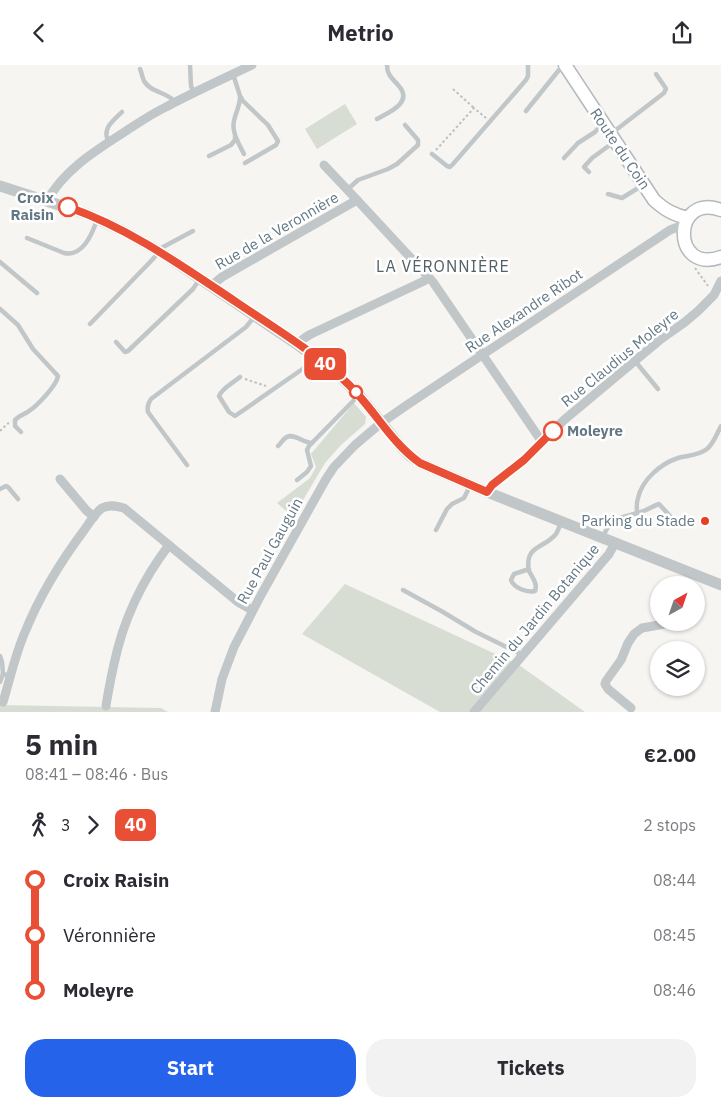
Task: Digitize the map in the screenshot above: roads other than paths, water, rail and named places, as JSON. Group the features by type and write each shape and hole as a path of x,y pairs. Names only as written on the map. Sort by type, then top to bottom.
{"main road":[{"name":"Route du Coin","path":"565,65 654,200 668,212 686,222"},
{"path":"721,210 706,207 697,210 686,222 683,234 685,243 695,256 704,260 713,260 721,257"}],"street":[{"path":"47,201 55,188 89,155 160,110 252,65"},
{"name":"Rue de la Veronnière","path":"324,165 429,277 542,442"},
{"path":"0,185 77,210 123,231 159,251 255,315 334,371 359,395 410,456 420,463 615,543 685,576"},
{"name":"Rue de la Veronnière","path":"213,287 222,277 357,201"},
{"name":"Rue Alexandre Ribot","path":"382,423 670,230 686,222"},
{"path":"298,345 304,338 429,277"},
{"name":"Rue Claudius Moleyre","path":"487,492 492,485 524,460 564,420 698,311 714,295 721,281"},
{"name":"Rue Paul Gauguin","path":"215,712 222,679 252,610 326,479 343,456 382,423"},
{"path":"60,479 94,517"},
{"path":"3,702 7,675 36,606 67,553 94,517 102,508 108,505 124,508 238,602 252,610"},
{"name":"Chemin du Jardin Botanique","path":"474,712 609,554 615,543"},
{"path":"106,706 114,663 124,630 150,574 169,545"},
{"path":"705,582 721,585"},
{"path":"631,708 608,689 605,684 621,660 634,634 642,628 650,627"}],"lane":[{"path":"190,65 191,86 194,93"},
{"path":"377,119 395,109 403,99 401,89 389,75 387,65"},
{"path":"432,154 450,167 526,80 528,65"},
{"path":"526,111 565,65"},
{"path":"140,69 146,84 155,91 171,97 175,102"},
{"path":"209,156 231,145 235,140 233,122 240,102 240,96 233,74"},
{"path":"589,172 584,167 613,138 664,93 666,89 656,74"},
{"path":"240,96 268,125 278,141 276,145 245,163"},
{"path":"109,142 106,135 107,127 122,113"},
{"path":"564,157 578,143 604,123"},
{"path":"347,189 358,180 388,169 418,145 418,140 405,125"},
{"path":"235,135 244,154"},
{"path":"608,194 622,198 644,185"},
{"path":"26,238 70,254 79,251 83,246 98,219"},
{"path":"90,323 159,251 193,231"},
{"path":"0,262 37,293"},
{"path":"116,343 126,352 128,351 193,289 200,279"},
{"path":"0,309 18,325 33,349 58,376 54,384 36,405 15,420 15,426 21,432"},
{"path":"188,465 148,412 148,403 170,383 240,332 255,315"},
{"path":"240,377 222,390 218,397 229,412 235,416 275,389 316,357"},
{"path":"635,361 658,389"},
{"path":"297,480 310,469 311,463 307,450 359,395"},
{"path":"637,513 639,493 651,475 669,461 704,451 712,443 721,425"},
{"path":"278,446 290,436 308,443 313,442"},
{"path":"436,530 447,509 464,498 470,485"},
{"path":"0,489 8,487 18,499"},
{"path":"603,538 608,527 614,521 659,504 670,516"},
{"path":"529,569 520,571 511,580 514,586 530,592 536,589 529,569 531,553 555,535 561,522"},
{"path":"403,590 476,632 523,655"},
{"path":"0,656 7,675 0,682"}],"place":[{"name":"Croix Raisin","path":"68,207"},
{"name":"Moleyre","path":"553,431"},
{"name":"Parking du Stade","path":"705,521"}],"district":[{"name":"LA VÉRONNIÈRE","path":"443,266"}]}
